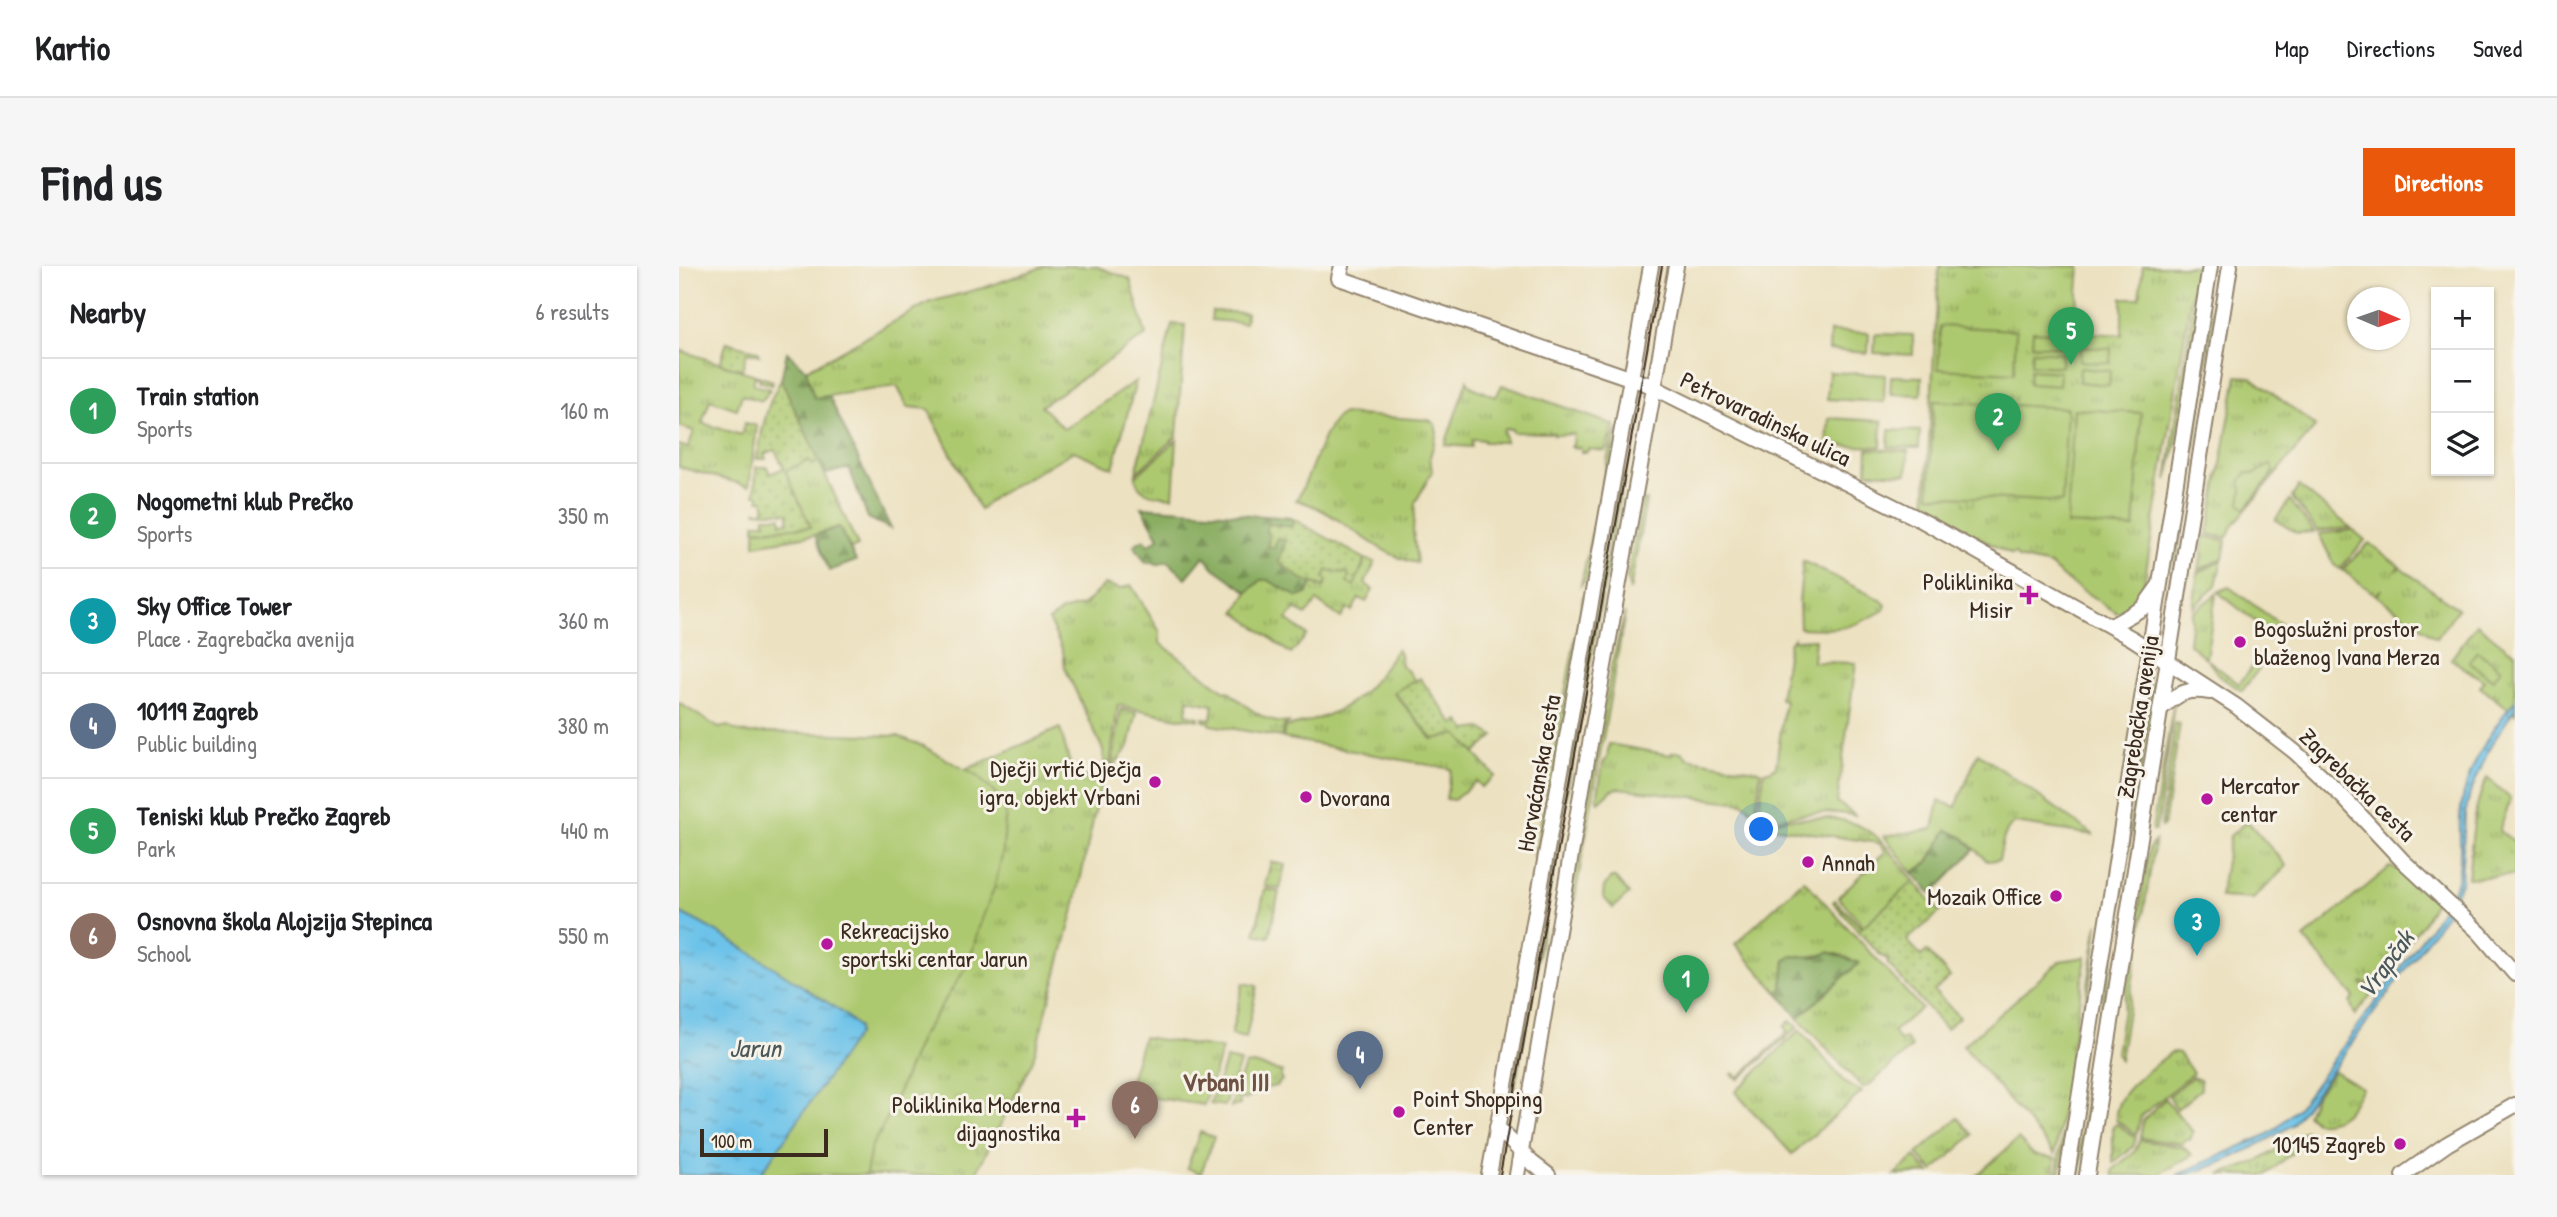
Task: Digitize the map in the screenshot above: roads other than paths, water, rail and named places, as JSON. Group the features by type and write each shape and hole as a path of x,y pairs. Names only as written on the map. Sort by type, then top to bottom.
{"street":[{"name":"Horvaćanska cesta","path":"1489,1175 1651,266"},
{"name":"Horvaćanska cesta","path":"1517,1175 1584,777 1676,266"},
{"name":"Zagrebačka avenija","path":"2067,1175 2210,266"},
{"name":"Zagrebačka avenija","path":"2087,1175 2230,266"},
{"name":"Petrovaradinska ulica","path":"1341,272 1655,389 1940,529 2151,649"},
{"path":"2111,626 2143,608 2162,579"},
{"name":"Zagrebačka cesta","path":"2151,649 2219,694 2303,759 2402,860 2455,908 2515,974"},
{"path":"2161,708 2181,692 2188,690 2219,694"},
{"path":"2403,1175 2447,1144 2515,1105"},
{"path":"1497,1127 1547,1175"}],"water":[{"path":"2515,701 2515,708 2490,747 2470,793 2465,814 2461,883 2446,914 2292,1125 2268,1140 2219,1163 2189,1174 2177,1175 2264,1136 2298,1108 2434,922 2450,898 2457,881 2460,863 2460,818 2466,786 2495,726"},
{"name":"Jarun","path":"679,912 767,963 858,1027 857,1035 760,1175 679,1175"}],"tram line":[{"path":"1500,1175 1662,266"}],"place":[{"name":"Teniski klub Prečko Zagreb","path":"2071,365"},
{"name":"Nogometni klub Prečko","path":"1998,451"},
{"name":"Poliklinika Misir","path":"2029,595"},
{"name":"Bogoslužni prostor blaženog Ivana Merza","path":"2240,642"},
{"name":"Dječji vrtić Dječja igra, objekt Vrbani","path":"1155,782"},
{"name":"Dvorana","path":"1306,797"},
{"name":"Mercator centar","path":"2207,799"},
{"name":"Annah","path":"1808,862"},
{"name":"Mozaik Office","path":"2056,896"},
{"name":"Rekreacijsko sportski centar Jarun","path":"827,944"},
{"name":"Sky Office Tower","path":"2197,956"},
{"name":"Train station","path":"1686,1013"},
{"name":"10119 Zagreb","path":"1360,1089"},
{"name":"Point Shopping Center","path":"1399,1112"},
{"name":"Poliklinika Moderna dijagnostika","path":"1076,1118"},
{"name":"Osnovna škola Alojzija Stepinca","path":"1135,1139"},
{"name":"10145 Zagreb","path":"2400,1144"}],"district":[{"name":"Vrbani III","path":"1226,1081"}],"water label":[{"name":"Vrapčak","path":"2385,964"}]}
